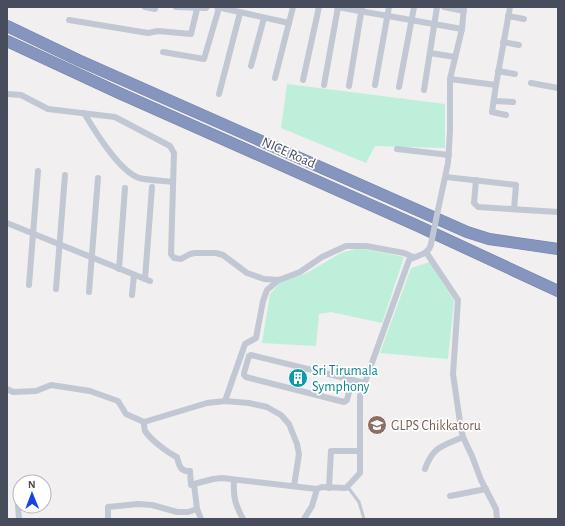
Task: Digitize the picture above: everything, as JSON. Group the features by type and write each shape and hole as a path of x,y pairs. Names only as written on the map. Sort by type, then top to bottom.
{"highway":[{"name":"NICE Road","path":"7,26 78,60 467,232 489,238 558,249"},
{"name":"NICE Road","path":"7,42 411,223 558,291"}],"street":[{"path":"145,7 155,9 155,7"},
{"path":"176,7 197,9 207,7"},
{"path":"163,52 204,59 218,7 289,23"},
{"path":"275,78 293,7"},
{"path":"303,80 319,7"},
{"path":"324,85 338,7 362,9 388,16 462,29"},
{"path":"375,85 389,7"},
{"path":"398,87 414,7"},
{"path":"424,90 437,7"},
{"path":"144,422 144,429 148,434 164,449 177,457 179,467 182,470 190,471 191,485 213,479 317,489 346,488 360,473 360,396 409,260 430,249 446,177 450,131 450,79 462,29 464,9 444,7"},
{"path":"506,115 492,112 510,7"},
{"path":"69,20 148,34 158,31 191,34 197,9"},
{"path":"349,86 362,9"},
{"path":"219,94 240,13"},
{"path":"508,16 524,19"},
{"path":"251,66 264,18"},
{"path":"503,42 519,45"},
{"path":"430,54 455,57"},
{"path":"498,71 515,74"},
{"path":"450,79 496,85"},
{"path":"531,83 558,88"},
{"path":"7,94 20,95 48,109 115,117 170,146 174,153 171,254 174,258 182,259 190,254 216,253 223,255 247,273 264,279 279,280"},
{"path":"494,101 513,102"},
{"path":"84,113 96,133 124,169 140,178 173,182"},
{"path":"396,149 449,155"},
{"path":"29,285 38,171"},
{"path":"56,289 66,175"},
{"path":"446,177 516,185 514,209"},
{"path":"88,292 98,178"},
{"path":"476,180 474,202 478,207 558,212"},
{"path":"7,223 147,280 152,187"},
{"path":"119,269 125,188"},
{"path":"224,401 245,344 256,338 263,301 267,290 279,280 300,272 322,257 346,246 360,245 387,249 413,257"},
{"path":"426,252 458,300 453,374 463,437 496,509 497,519"},
{"path":"132,295 134,275"},
{"path":"351,382 347,400 344,402 246,377 244,373 249,356 251,355 364,385"},
{"path":"7,389 13,392 36,391 51,385 90,391 118,401 126,414 144,422 207,403 224,401 250,403 267,407 281,415 289,424 298,444 300,454 294,486"},
{"path":"425,469 429,458 435,450 463,437"},
{"path":"329,488 331,451 360,451"},
{"path":"234,480 234,497 236,506 243,519"},
{"path":"194,484 197,509 202,519"},
{"path":"304,519 312,506 317,489"},
{"path":"450,496 486,489"},
{"path":"108,519 108,507 138,504 152,505 177,512 188,512 197,509"}],"lane":[{"path":"347,486 359,502 364,519"}],"green space":[{"path":"287,84 445,104 445,148 375,146 366,163 281,128"},
{"path":"359,248 404,257 382,323 331,312 319,314 316,346 262,343 270,294 282,281 305,274 341,253"},
{"path":"430,262 454,301 448,359 380,353 411,268"}],"place":[{"name":"Sri Tirumala Symphony","path":"298,378"},
{"name":"GLPS Chikkatoru","path":"377,425"}]}
